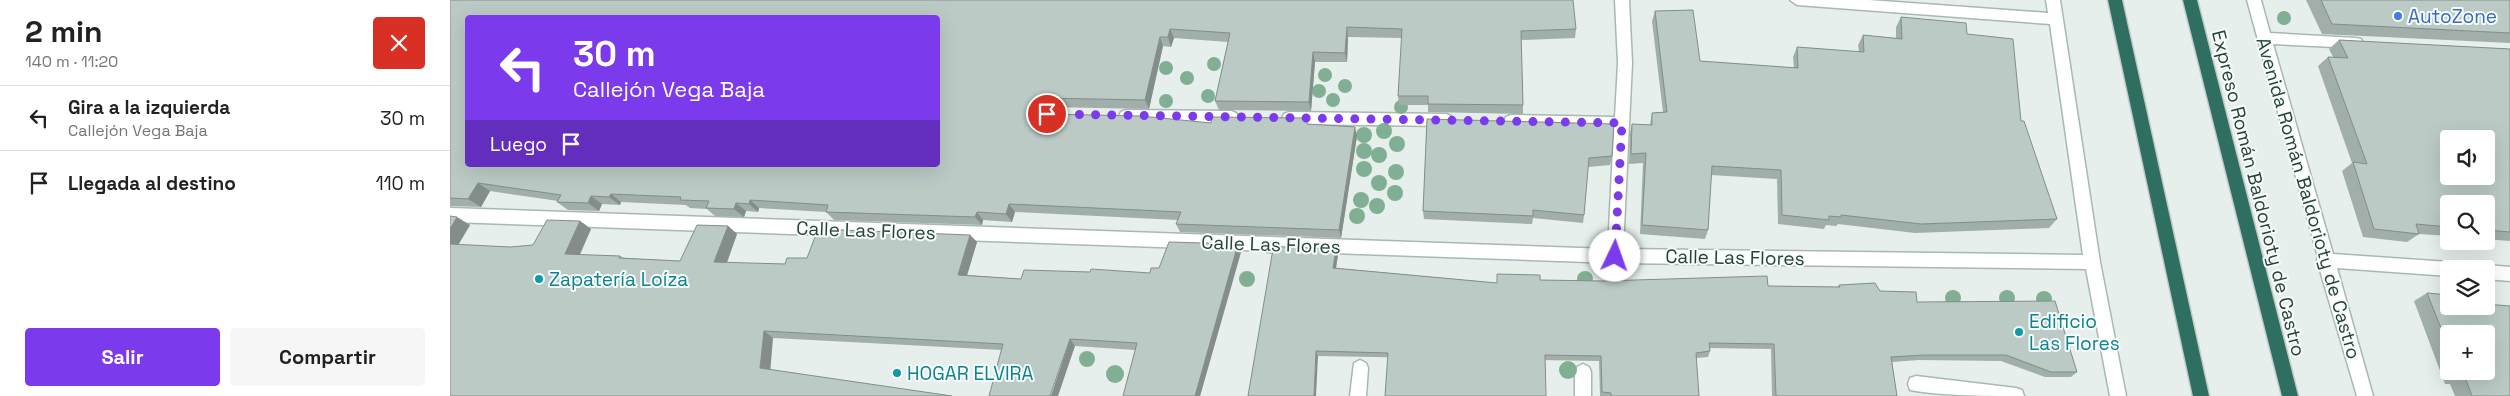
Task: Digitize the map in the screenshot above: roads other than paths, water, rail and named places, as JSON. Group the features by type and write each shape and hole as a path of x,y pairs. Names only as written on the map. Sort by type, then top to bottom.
{"highway":[{"path":"2115,0 2201,396"},
{"name":"Expreso Román Baldorioty de Castro","path":"2190,0 2290,396"}],"street":[{"path":"1615,256 1625,63 1622,0"},
{"path":"1797,0 2056,19"},
{"path":"2053,0 2092,262 2118,396"},
{"name":"Avenida Román Baldorioty de Castro","path":"2254,0 2325,260 2365,396"},
{"path":"2265,38 2373,44"},
{"path":"1107,116 1246,118"},
{"path":"1275,118 1464,121"},
{"path":"1493,121 1622,123"},
{"name":"Calle Las Flores","path":"450,215 1615,256 2092,262"},
{"path":"2325,260 2440,268"},
{"path":"2495,273 2510,274"},
{"path":"1358,396 1360,368"},
{"path":"1583,372 1583,396"},
{"path":"1916,384 2016,396"}],"place":[{"name":"AutoZone","path":"2398,16"},
{"name":"Zapatería Loíza","path":"539,279"},
{"name":"Edificio Las Flores","path":"2019,332"},
{"name":"HOGAR ELVIRA","path":"897,373"}]}
